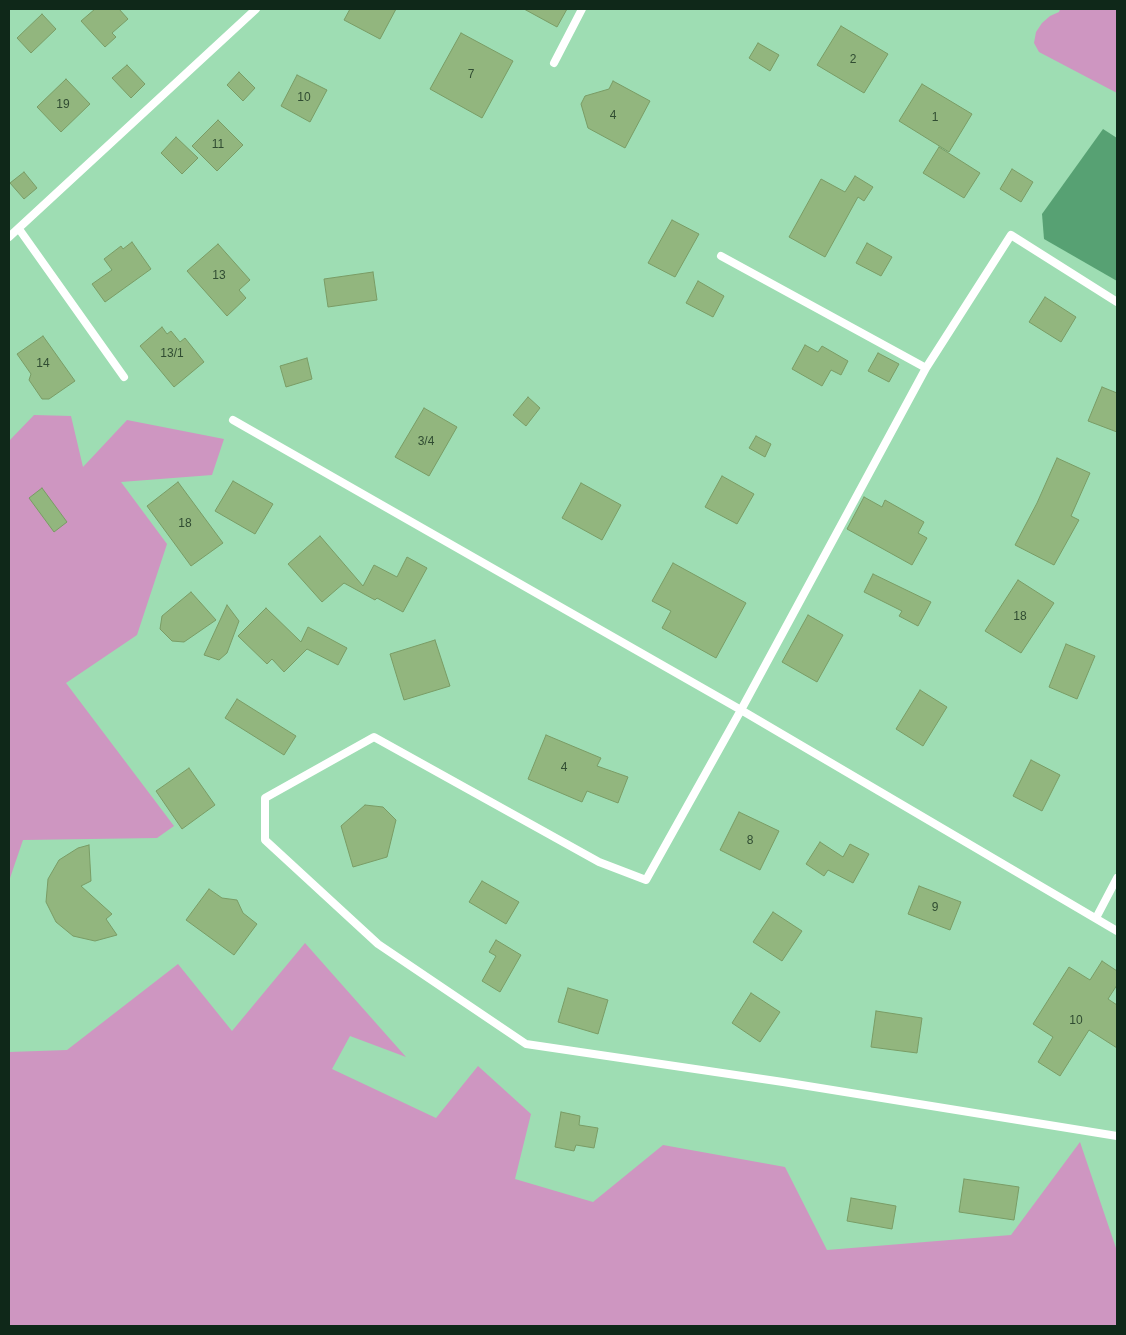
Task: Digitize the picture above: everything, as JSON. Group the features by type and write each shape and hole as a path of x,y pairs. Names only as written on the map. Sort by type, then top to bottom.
{"lane":[{"path":"9,238 256,9"},
{"path":"554,63 582,9"},
{"path":"19,229 124,377"},
{"path":"1117,302 1011,235 926,368 741,710 646,880 598,862 374,737 265,798 265,840 378,944 526,1044 783,1082 1117,1136"},
{"path":"721,256 926,368"},
{"path":"233,420 741,710 1117,931"},
{"path":"1096,918 1117,878"}],"shaded area":[{"path":"1060,9 1117,9 1117,93 1039,52 1034,43 1036,32 1042,23 1050,16 1059,12"},
{"path":"1103,129 1117,138 1117,281 1044,239 1042,214"},
{"path":"34,415 71,416 83,467 127,420 224,439 212,475 121,482 167,544 137,635 66,683 174,826 157,838 23,840 9,881 9,441"},
{"path":"305,943 406,1057 350,1036 332,1069 436,1118 478,1066 531,1114 515,1179 593,1202 663,1145 785,1167 827,1250 1011,1235 1080,1142 1117,1251 1117,1326 9,1326 9,1052 67,1050 178,964 232,1031"}],"building":[{"path":"95,9 119,9 128,19 112,33 116,37 105,47 81,21"},
{"path":"350,9 396,9 380,39 344,20"},
{"path":"524,9 567,9 557,27"},
{"path":"42,14 56,29 31,53 17,38"},
{"path":"841,26 888,54 864,93 817,65"},
{"path":"461,33 513,61 482,118 430,89"},
{"path":"758,43 779,55 770,71 749,58"},
{"path":"127,65 145,84 131,98 112,78"},
{"path":"239,72 255,88 243,101 227,85"},
{"path":"297,75 327,90 310,122 281,106"},
{"path":"66,79 90,104 61,132 37,107"},
{"path":"613,81 650,101 625,148 588,128 581,104 585,96 609,89"},
{"path":"922,84 972,114 949,152 899,121"},
{"path":"218,120 243,145 217,171 192,146"},
{"path":"176,137 198,158 182,174 161,153"},
{"path":"939,147 980,173 964,198 923,173"},
{"path":"1012,169 1033,182 1021,202 1000,189"},
{"path":"24,172 37,188 24,199 10,183"},
{"path":"855,176 873,187 864,201 858,197 825,257 789,237 821,179 845,192"},
{"path":"672,220 699,234 675,277 648,263"},
{"path":"132,242 151,269 105,302 92,284 112,270 104,259 121,246 123,249"},
{"path":"867,243 892,257 881,276 856,263"},
{"path":"218,244 250,280 239,290 246,298 227,316 187,271"},
{"path":"373,272 377,300 328,307 324,279"},
{"path":"698,281 724,296 713,317 686,303"},
{"path":"1045,297 1076,317 1061,342 1029,322"},
{"path":"162,327 167,334 171,331 180,342 185,338 204,362 174,387 140,346"},
{"path":"43,336 75,381 49,399 42,399 29,380 31,374 17,354"},
{"path":"805,345 818,352 822,346 848,361 841,375 831,370 822,386 792,369"},
{"path":"878,353 899,364 889,382 868,371"},
{"path":"307,358 312,379 286,387 280,366"},
{"path":"1102,387 1117,393 1117,432 1088,421"},
{"path":"528,397 540,408 526,426 513,415"},
{"path":"424,408 457,427 429,476 395,457"},
{"path":"756,436 771,444 765,457 749,448"},
{"path":"1057,458 1090,473 1071,516 1079,520 1054,565 1015,545 1037,503"},
{"path":"722,476 754,494 737,524 705,507"},
{"path":"233,481 273,504 255,534 215,511"},
{"path":"178,482 223,543 191,566 147,506"},
{"path":"581,483 621,505 602,540 562,518"},
{"path":"42,488 67,522 54,532 29,498"},
{"path":"864,497 882,507 885,500 924,522 918,533 927,538 912,565 847,529"},
{"path":"320,536 363,586 374,565 397,577 407,557 427,568 403,612 377,598 375,600 344,583 322,602 288,564"},
{"path":"673,563 746,603 716,658 662,628 671,611 652,601"},
{"path":"873,574 931,602 918,626 899,616 902,611 864,592"},
{"path":"1018,580 1054,603 1021,653 985,631"},
{"path":"191,592 216,620 184,642 172,641 160,629 162,616"},
{"path":"227,605 239,621 227,653 219,660 204,655"},
{"path":"266,608 301,642 308,627 347,648 338,665 307,649 284,672 272,659 267,664 238,636"},
{"path":"808,615 843,635 817,682 782,662"},
{"path":"435,640 450,686 404,700 390,654"},
{"path":"1066,644 1095,656 1077,699 1049,687"},
{"path":"920,690 947,707 923,746 896,729"},
{"path":"237,699 296,736 284,755 225,718"},
{"path":"546,735 601,758 597,766 628,777 618,803 587,791 582,802 528,779"},
{"path":"1031,760 1060,775 1042,811 1013,796"},
{"path":"189,768 215,805 182,829 156,791"},
{"path":"365,805 383,807 396,820 387,857 353,867 341,826"},
{"path":"739,812 779,831 760,870 720,850"},
{"path":"820,842 843,857 850,844 869,854 853,883 828,870 824,876 806,864"},
{"path":"89,845 91,881 81,886 112,914 106,919 117,935 95,941 73,936 56,922 46,902 48,879 59,860 78,848"},
{"path":"482,881 519,902 506,924 469,902"},
{"path":"919,886 961,902 950,930 908,914"},
{"path":"209,889 222,898 237,900 243,913 257,924 234,955 186,920"},
{"path":"773,912 802,931 782,961 753,942"},
{"path":"496,940 521,955 500,992 482,981 496,956 489,952"},
{"path":"1102,961 1117,971 1117,985 1108,999 1117,1005 1117,1048 1089,1030 1060,1076 1038,1062 1053,1037 1033,1024 1069,967 1090,980"},
{"path":"568,988 608,1000 598,1034 558,1022"},
{"path":"751,993 780,1012 760,1042 732,1023"},
{"path":"876,1011 922,1018 917,1053 871,1047"},
{"path":"561,1112 580,1116 579,1125 598,1128 594,1148 576,1145 574,1151 555,1147"},
{"path":"964,1179 1019,1187 1014,1220 959,1212"},
{"path":"851,1198 896,1206 892,1229 847,1221"}]}
